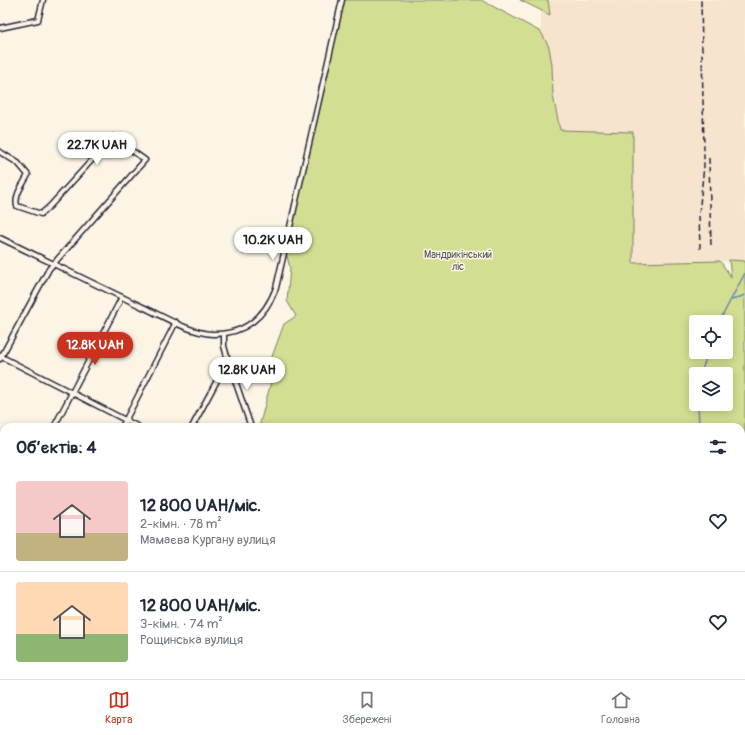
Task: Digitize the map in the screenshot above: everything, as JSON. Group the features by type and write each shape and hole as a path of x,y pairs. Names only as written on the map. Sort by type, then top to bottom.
{"street":[{"path":"0,28 38,20 43,0"},
{"path":"0,238 122,297 200,332 224,334 243,329 259,317 272,298 342,0"},
{"path":"0,152 18,163 28,175 17,195 17,206 41,214 113,137 145,160 49,269 0,357 132,423"},
{"path":"56,423 122,297"},
{"path":"124,423 176,322"},
{"path":"224,334 224,346 228,360 250,423"},
{"path":"194,423 228,360"}],"shaded area":[{"path":"541,0 745,0 745,261 633,263 633,132 560,130 553,96 552,65 549,47 541,32"}],"green space":[{"name":"Мандрикінський ліс","path":"342,0 481,0 541,32 549,47 552,65 553,96 560,130 633,132 633,263 720,261 731,277 729,260 745,261 745,423 260,423 271,382 281,379 270,362 284,324 296,316 287,301 290,268 285,248"},
{"path":"520,0 548,0 550,15"}],"waterway":[{"path":"723,315 745,273"},
{"path":"732,300 745,295"},
{"path":"703,367 706,359"},
{"path":"698,411 699,423"}],"railway":[{"path":"700,249 699,214 704,166 701,0"},
{"path":"709,158 711,248"}]}
